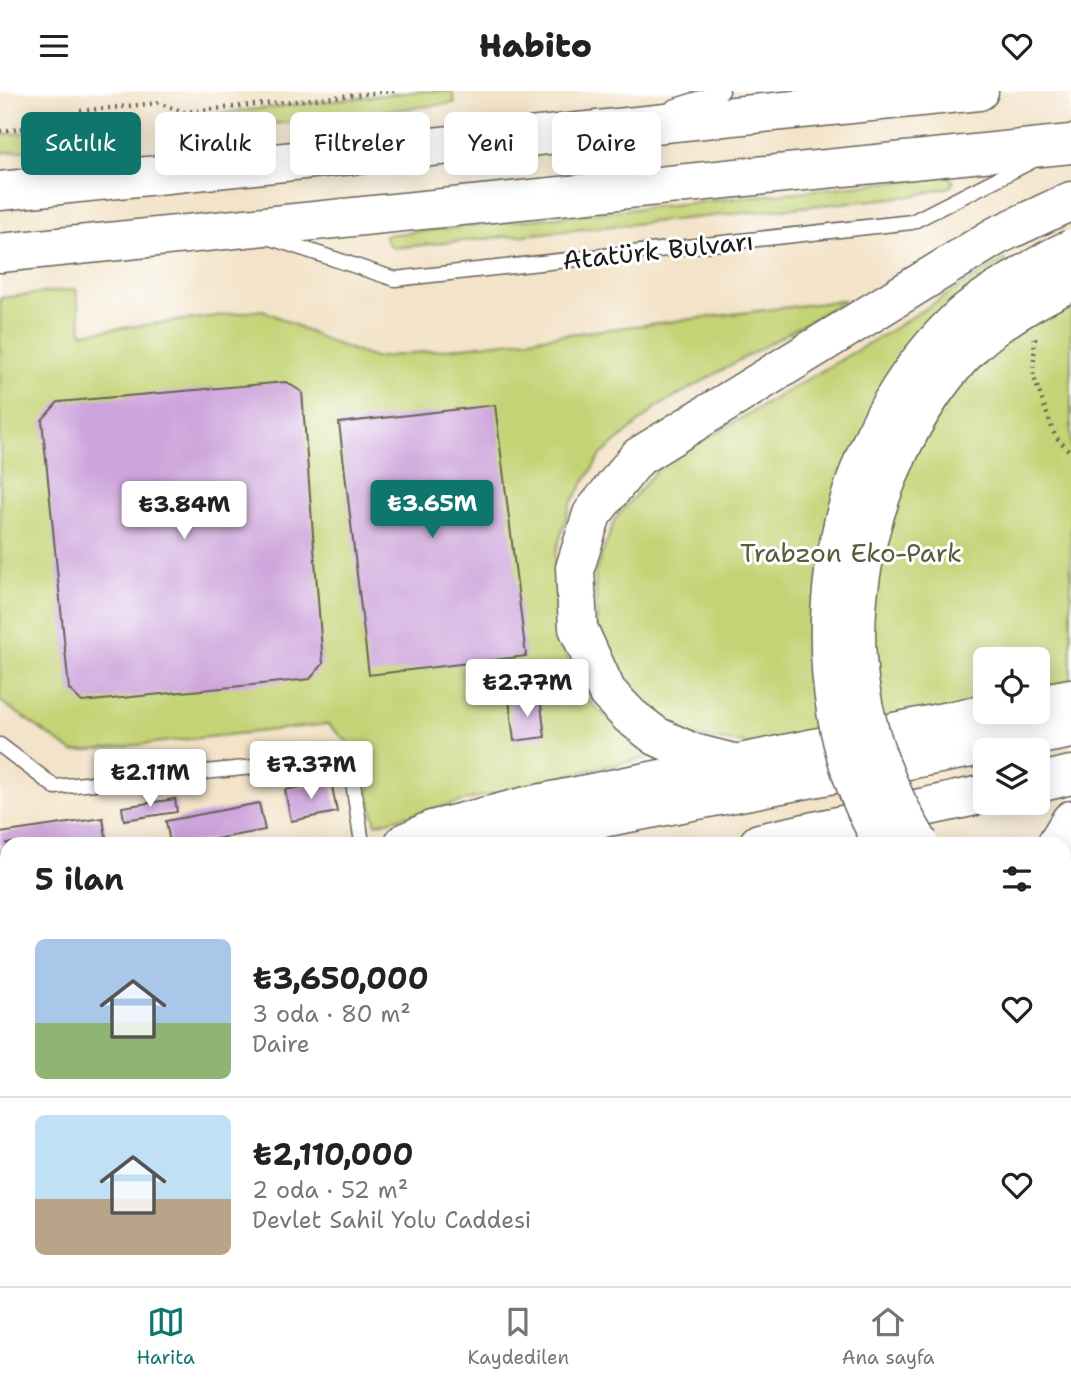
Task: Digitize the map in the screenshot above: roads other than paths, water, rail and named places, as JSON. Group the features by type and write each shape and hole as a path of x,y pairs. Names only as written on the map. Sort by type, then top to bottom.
{"main road":[{"path":"661,124 979,91"},
{"path":"0,191 552,135"},
{"name":"Atatürk Bulvarı","path":"0,253 1069,144"},
{"path":"733,763 693,753 656,736 630,716 607,692 578,628 575,568 592,514 638,457 996,236 1071,201"},
{"path":"881,837 864,807 849,763 830,662 832,586 858,469 881,419 913,369 955,321 998,289 1057,254 1071,249"},
{"path":"916,837 890,790 869,726 856,658 858,594 872,525 887,477 908,433 948,373 974,344 1008,318 1039,297 1071,282"},
{"path":"1050,702 1071,698"},
{"path":"417,837 432,830 527,806 973,716"},
{"path":"503,837 1071,729"},
{"path":"1050,780 1071,775"},
{"path":"787,837 973,797"},
{"path":"1061,837 1071,820"}],"lane":[{"path":"658,112 722,91"},
{"name":"Atatürk Bulvarı","path":"240,228 395,279 912,222 1069,144"},
{"path":"0,745 55,787 334,759 352,776 361,837"}],"park label":[{"name":"Trabzon Eko-Park","path":"851,552"}]}
